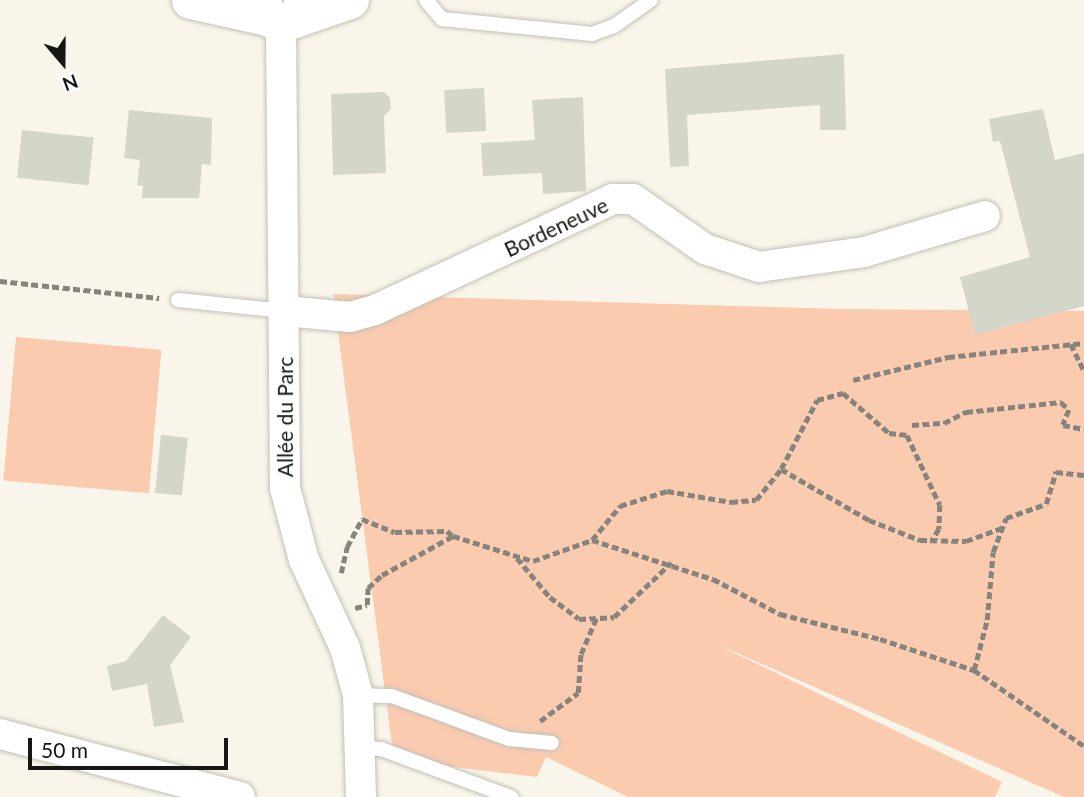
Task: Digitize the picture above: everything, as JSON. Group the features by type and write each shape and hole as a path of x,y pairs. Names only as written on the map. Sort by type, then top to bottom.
{"street":[{"path":"203,1 282,12 350,0"},
{"name":"Allée du Parc","path":"282,12 285,488 292,523 345,648 358,695 361,797"},
{"name":"Bordeneuve","path":"284,312 349,317 375,310 613,199 633,199 705,250 759,267 864,251 985,216"},
{"path":"0,734 240,797"}],"lane":[{"path":"426,0 442,19 592,34 614,26 651,0"},
{"path":"178,300 284,312"},
{"path":"358,695 392,696 509,739 552,743"},
{"path":"361,747 381,749 511,797"}],"path":[{"path":"0,281 178,300"},
{"path":"853,380 948,357 1084,343"},
{"path":"1071,344 1084,371"},
{"path":"338,587 347,547 362,519 395,532 447,531 453,536 516,558 533,561 592,540 620,506 667,491 731,502 756,500 781,469 817,400 843,393 889,433 907,435 940,505 939,529 932,541"},
{"path":"912,425 944,423 966,412 1061,402 1069,410 1063,425 1084,429"},
{"path":"781,469 869,520 932,541 966,541 1002,528"},
{"path":"974,670 987,620 993,552 1006,518 1046,504 1056,471 1084,475"},
{"path":"348,611 367,605 368,588 382,575 453,536"},
{"path":"592,540 671,563 780,614 974,670 1084,746"},
{"path":"516,558 550,597 579,619 614,617 671,563"},
{"path":"509,739 578,693 581,654 596,618"}],"shaded area":[{"path":"333,294 841,309 1084,311 1084,797 1064,797 714,643 1002,782 995,797 628,797 546,757 537,777 394,760"},
{"path":"16,337 161,350 149,493 3,480"}],"building":[{"path":"844,54 846,130 820,130 820,105 687,115 689,166 670,167 665,69"},
{"path":"484,88 486,131 446,133 444,90"},
{"path":"384,92 390,98 391,109 384,116 386,173 333,175 331,94"},
{"path":"583,97 586,191 543,194 542,173 483,176 481,143 535,140 532,100"},
{"path":"1043,109 1055,160 1084,153 1084,306 975,335 960,277 1030,257 1000,141 993,142 989,119"},
{"path":"129,110 212,118 211,165 202,164 199,198 142,198 143,186 137,185 140,160 124,158"},
{"path":"22,130 94,138 89,185 17,178"},
{"path":"161,435 188,438 182,496 155,493"},
{"path":"163,615 191,637 170,665 184,722 154,727 147,684 112,691 107,666 126,661"}]}
